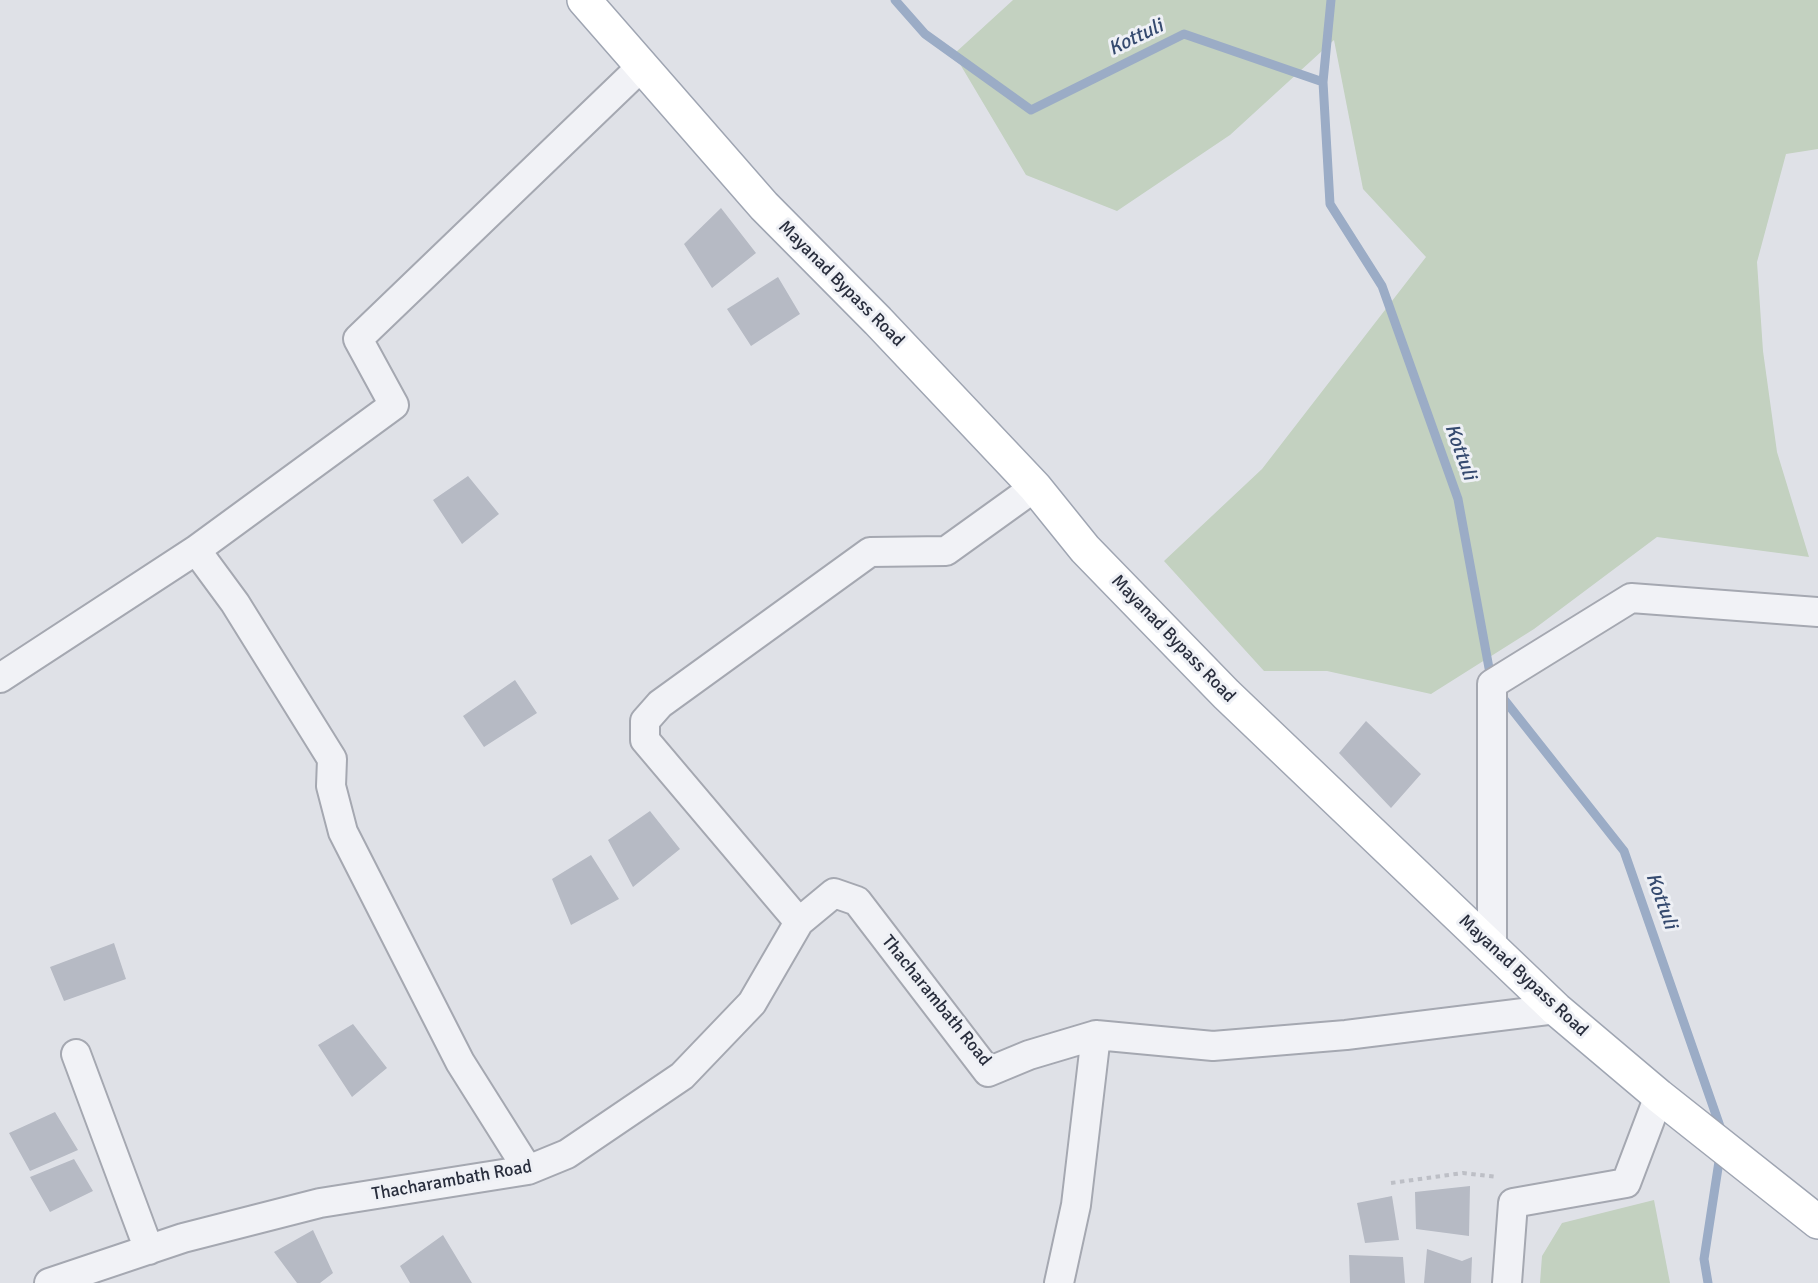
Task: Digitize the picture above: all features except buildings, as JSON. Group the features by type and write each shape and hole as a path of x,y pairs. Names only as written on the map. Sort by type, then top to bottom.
{"main road":[{"name":"Mayanad Bypass Road","path":"584,0 640,68 764,206 879,321 1035,487 1084,549 1226,694 1556,1009 1663,1099 1809,1214"}],"street":[{"path":"0,678 196,550 394,405 358,339 640,68"},
{"path":"799,922 645,740 645,722 660,704 870,552 946,551 1035,487"},
{"path":"196,550 235,603 332,759 331,786 343,832 460,1062 528,1170"},
{"path":"1492,948 1492,684 1632,598 1818,612"},
{"name":"Thacharambath Road","path":"49,1283 183,1238 320,1203 528,1170 567,1154 682,1076 753,1003 799,922 834,893 857,901 988,1072 1029,1055 1096,1035"},
{"path":"1059,1283 1076,1205 1096,1035 1213,1046 1379,1032 1556,1009"},
{"path":"76,1054 149,1250"},
{"path":"1507,1283 1513,1203 1626,1183 1663,1099"}],"path":[{"path":"1391,1183 1462,1173 1498,1176 1515,1203"}],"green space":[{"path":"1013,0 1818,0 1818,149 1786,154 1757,262 1763,351 1777,452 1809,557 1657,537 1534,629 1431,694 1327,671 1264,671 1164,561 1262,469 1426,257 1363,189 1334,40 1230,135 1117,211 1026,175 954,54"},
{"path":"1654,1200 1670,1283 1540,1283 1542,1256 1562,1223"}],"waterway":[{"name":"Kottuli","path":"895,0 925,34 1031,110 1184,34 1323,82 1330,204 1382,286 1458,499 1491,679"},
{"path":"1323,82 1331,0"},
{"name":"Kottuli","path":"1499,693 1624,851 1723,1135"},
{"name":"Kottuli","path":"1708,1283 1704,1259 1720,1155"}]}
